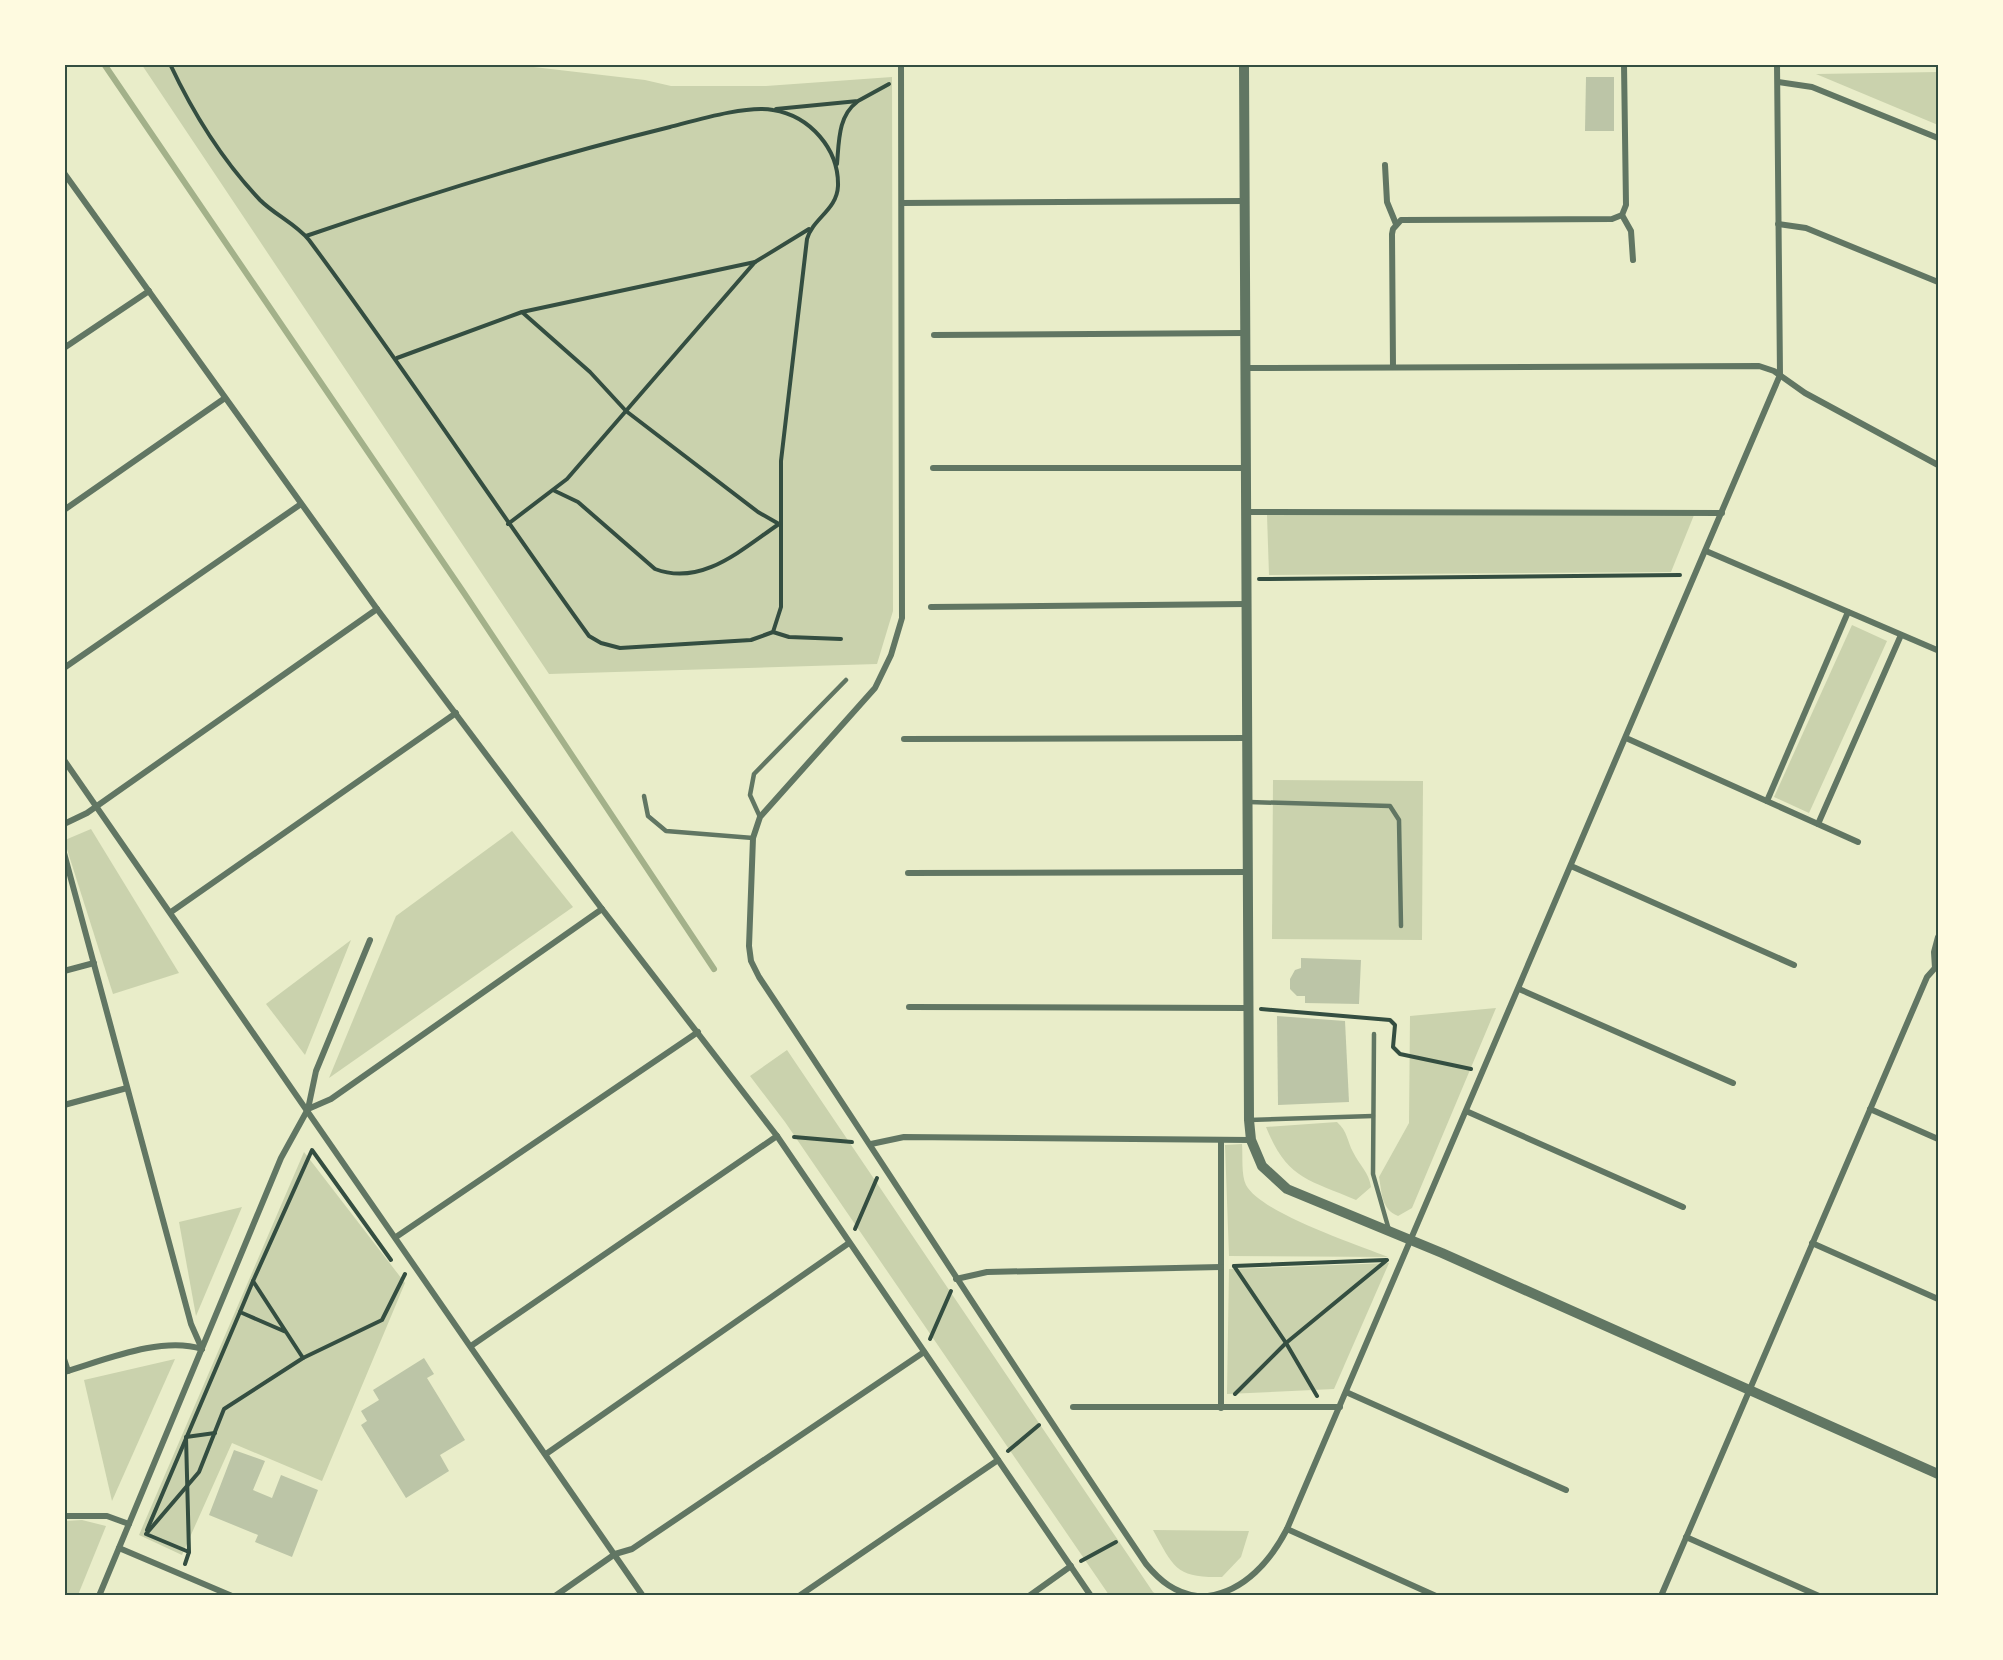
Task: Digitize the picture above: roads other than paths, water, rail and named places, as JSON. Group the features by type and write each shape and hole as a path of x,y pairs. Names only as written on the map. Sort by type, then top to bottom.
{"street":[{"path":"901,64 902,618 891,655 875,688 760,817 753,838 749,946 751,961 759,977 871,1144 1047,1418 1127,1535 1164,1583 1176,1590 1197,1596"},
{"path":"1244,64 1249,1120 1251,1140 1262,1166 1277,1183 1938,1474"},
{"path":"1393,367 1392,234 1396,224 1407,218 1612,219 1622,215 1626,205 1624,64"},
{"path":"1208,1596 1230,1589 1255,1573 1268,1560 1287,1529 1780,375 1778,64"},
{"path":"1778,82 1794,82 1812,87 1938,138"},
{"path":"1385,165 1387,202 1396,224"},
{"path":"64,173 378,609 602,909 777,1136 1091,1596"},
{"path":"64,188 72,183"},
{"path":"902,203 1244,201"},
{"path":"1622,215 1631,231 1633,260"},
{"path":"1778,224 1806,228 1938,282"},
{"path":"64,348 149,291"},
{"path":"934,335 1245,333"},
{"path":"1245,368 1759,366 1780,375 1805,393 1938,465"},
{"path":"64,510 225,398"},
{"path":"933,468 1246,468"},
{"path":"64,668 301,504"},
{"path":"1246,512 1722,513"},
{"path":"1706,551 1937,650"},
{"path":"931,607 1246,604"},
{"path":"64,824 96,806 378,609"},
{"path":"1767,801 1848,612"},
{"path":"1818,824 1901,634"},
{"path":"171,912 456,712"},
{"path":"904,739 1247,738"},
{"path":"1626,738 1858,842"},
{"path":"64,760 308,1109 643,1596"},
{"path":"64,853 190,1324 202,1348"},
{"path":"1571,866 1794,965"},
{"path":"908,873 1248,872"},
{"path":"308,1109 331,1099 602,909"},
{"path":"1660,1596 1927,977 1936,968 1934,952 1938,937"},
{"path":"99,1596 281,1158 308,1109 316,1071 370,940"},
{"path":"64,971 94,963"},
{"path":"1519,989 1733,1083"},
{"path":"909,1007 1248,1008"},
{"path":"396,1237 698,1032"},
{"path":"64,1105 127,1088"},
{"path":"1870,1109 1938,1139"},
{"path":"1466,1111 1683,1207"},
{"path":"471,1346 777,1136"},
{"path":"871,1144 904,1137 1251,1140"},
{"path":"1221,1140 1221,1408"},
{"path":"546,1454 849,1243"},
{"path":"1812,1243 1938,1299"},
{"path":"956,1279 987,1272 1221,1267"},
{"path":"64,1359 66,1371 164,1345 182,1344 202,1348"},
{"path":"555,1596 615,1554 632,1549 924,1352"},
{"path":"1346,1392 1566,1490"},
{"path":"1073,1407 1340,1407"},
{"path":"799,1596 998,1460"},
{"path":"64,1515 107,1516 129,1524"},
{"path":"1287,1529 1436,1596"},
{"path":"1686,1538 1819,1596"},
{"path":"119,1548 232,1596"},
{"path":"1029,1596 1071,1566"}],"lane":[{"path":"760,817 750,795 754,774 846,680"},
{"path":"644,796 648,816 666,831 753,838"},
{"path":"1248,802 1390,806 1400,820 1401,926"},
{"path":"1374,1034 1373,1174 1390,1232"},
{"path":"1249,1120 1373,1116"}],"waterway":[{"path":"104,64 464,593 714,969"}]}
